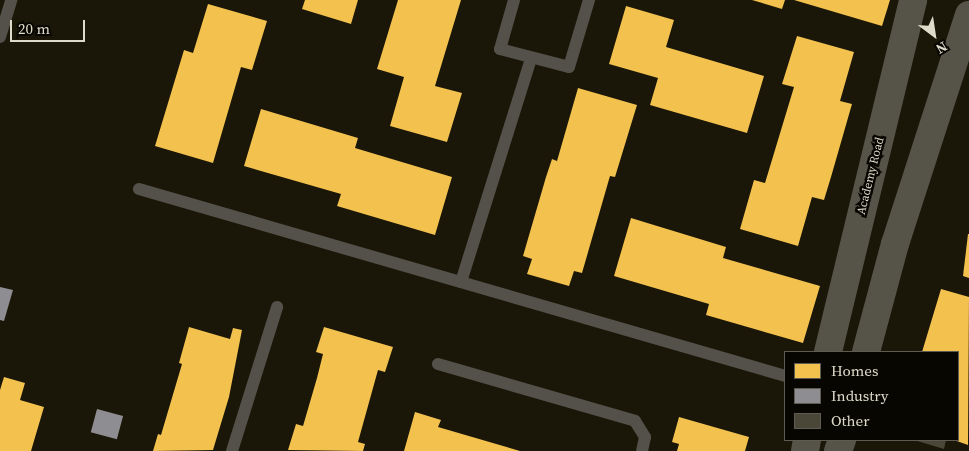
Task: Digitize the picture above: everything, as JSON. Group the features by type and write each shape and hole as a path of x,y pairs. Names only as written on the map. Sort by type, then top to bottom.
{"main road":[{"name":"Academy Road","path":"828,351 914,0"},
{"path":"866,351 895,244 969,15"}],"lane":[{"path":"0,37 11,0"},
{"path":"514,0 500,49 569,68 589,0"},
{"path":"461,282 531,58"},
{"path":"139,189 784,376"},
{"path":"232,451 277,307"},
{"path":"438,364 636,421 645,437 642,451"}],"building: Homes":[{"path":"305,0 358,0 351,24 302,9"},
{"path":"398,0 461,0 435,86 462,93 447,142 390,126 404,77 377,69"},
{"path":"752,0 785,0 782,9"},
{"path":"794,0 890,0 882,26"},
{"path":"208,4 267,21 252,70 241,67 213,163 155,146 184,50 193,53"},
{"path":"626,6 674,20 666,47 764,76 747,133 650,105 658,78 609,64"},
{"path":"797,36 854,52 840,101 852,104 831,177 824,200 812,197 798,246 740,229 754,180 765,183 794,87 782,84"},
{"path":"578,88 637,105 615,177 610,176 582,273 574,271 569,286 527,274 532,259 523,256 552,159 557,161"},
{"path":"261,109 358,138 355,148 452,177 435,235 337,206 341,194 244,166"},
{"path":"631,218 726,247 723,258 820,286 803,343 706,315 709,304 614,276"},
{"path":"969,234 969,278 963,276"},
{"path":"941,289 969,297 968,445 957,441 959,441 959,351 922,351"},
{"path":"189,327 230,339 233,328 242,330 229,397 213,450 153,451 158,434 161,435 182,364 179,363"},
{"path":"324,327 393,347 385,372 378,370 358,442 365,444 363,451 288,450 296,424 303,426 323,354 316,352"},
{"path":"4,377 25,383 20,400 44,407 31,451 0,451 0,390"},
{"path":"415,412 441,420 438,427 520,451 404,451"},
{"path":"679,417 749,437 745,451 677,451 679,444 672,442"}],"building: Industry":[{"path":"0,287 13,290 4,321 0,320"},
{"path":"97,409 123,416 117,439 91,432"}],"building: Other":[{"path":"917,441 946,441 944,449"}]}
